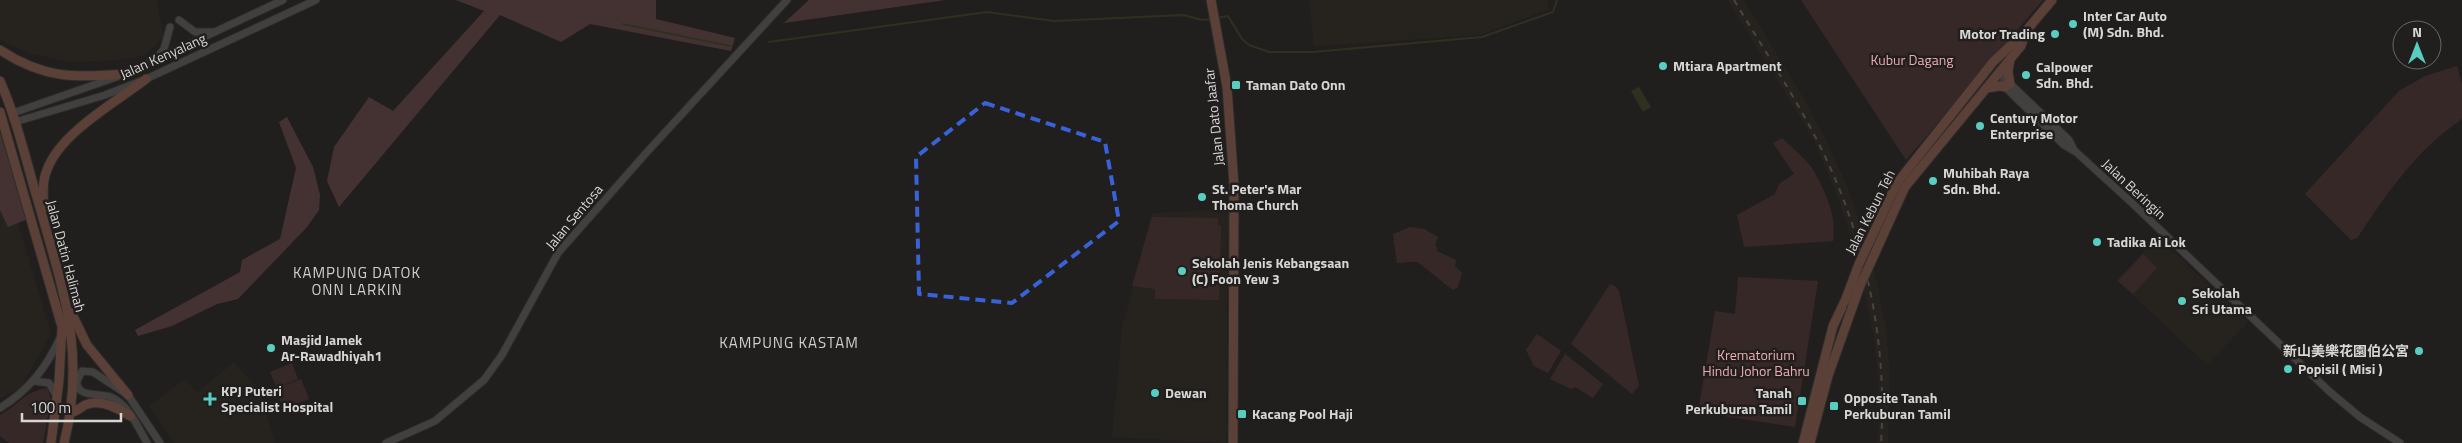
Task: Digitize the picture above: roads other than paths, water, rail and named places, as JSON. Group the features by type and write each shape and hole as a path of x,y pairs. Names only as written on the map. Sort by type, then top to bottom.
{"main road":[{"name":"Jalan Dato Jaafar","path":"1211,0 1227,87 1234,185 1233,443"},
{"name":"Jalan Kebun Teh","path":"1803,443 1834,326 1859,264 1901,185 1999,56 2026,31 2052,0"},
{"name":"Jalan Kebun Teh","path":"1810,443 1828,376 1901,185 1987,88 2021,46 2026,31"},
{"path":"0,50 28,66 60,75 78,77 125,74"},
{"path":"1972,90 1996,75 1999,56"},
{"path":"1987,88 2008,86 2010,59"},
{"path":"46,231 43,187 51,162 59,149 81,128 146,79"},
{"name":"Jalan Datin Halimah","path":"0,81 57,264 73,345 71,413 64,443"},
{"path":"0,104 12,118 21,170 20,180"},
{"name":"Jalan Datin Halimah","path":"0,112 51,285 62,334 57,402 51,443"},
{"path":"64,298 87,345 128,395"},
{"path":"71,413 85,406 97,403 120,410 130,416"}],"street":[{"name":"Jalan Kenyalang","path":"12,118 125,74 283,0"},
{"name":"Jalan Kenyalang","path":"12,118 105,95 146,79 316,0"},
{"name":"Jalan Sentosa","path":"386,443 435,421 484,380 502,355 558,253 647,152 787,0"},
{"path":"179,20 195,32 217,32"},
{"path":"154,61 164,49 170,27"},
{"name":"Jalan Beringin","path":"1996,75 2068,140 2076,152 2330,392 2360,417 2400,443"},
{"path":"0,408 23,392 34,381 48,364 62,334"},
{"path":"147,443 118,401 110,397 81,392 77,386 77,378 82,371 90,371 128,395 160,443"},
{"path":"34,381 43,381 52,386 56,392 57,402"}],"waterway":[{"path":"1217,18 1228,16 1242,39 1249,45 1269,52 1313,52 1482,37 1553,12 1557,0"},
{"path":"769,42 987,12 1054,21 1183,15 1202,20 1212,19"},
{"path":"623,24 730,46"}],"railway":[{"path":"1734,0 1789,90 1819,144 1849,215 1861,252 1877,328 1881,366 1881,443"}],"place":[{"name":"Inter Car Auto (M) Sdn. Bhd.","path":"2073,24"},
{"name":"Motor Trading","path":"2055,34"},
{"name":"Mtiara Apartment","path":"1663,66"},
{"name":"Calpower Sdn. Bhd.","path":"2026,75"},
{"name":"Taman Dato Onn","path":"1236,85"},
{"name":"Century Motor Enterprise","path":"1980,126"},
{"name":"Muhibah Raya Sdn. Bhd.","path":"1933,181"},
{"name":"St. Peter's Mar Thoma Church","path":"1202,197"},
{"name":"Tadika Ai Lok","path":"2097,242"},
{"name":"Sekolah Jenis Kebangsaan (C) Foon Yew 3","path":"1182,271"},
{"name":"Sekolah Sri Utama","path":"2182,301"},
{"name":"Masjid Jamek Ar-Rawadhiyah1","path":"271,348"},
{"name":"新山美樂花園伯公宮","path":"2419,351"},
{"name":"Popisil ( Misi )","path":"2288,369"},
{"name":"Dewan","path":"1155,393"},
{"name":"KPJ Puteri Specialist Hospital","path":"210,399"},
{"name":"Tanah Perkuburan Tamil","path":"1802,401"},
{"name":"Opposite Tanah Perkuburan Tamil","path":"1834,406"},
{"name":"Kacang Pool Haji","path":"1242,414"}],"district":[{"name":"KAMPUNG DATOK ONN LARKIN","path":"357,282"},
{"name":"KAMPUNG KASTAM","path":"789,343"}],"park label":[{"name":"Kubur Dagang","path":"1912,60"},
{"name":"Krematorium Hindu Johor Bahru","path":"1756,364"}]}
